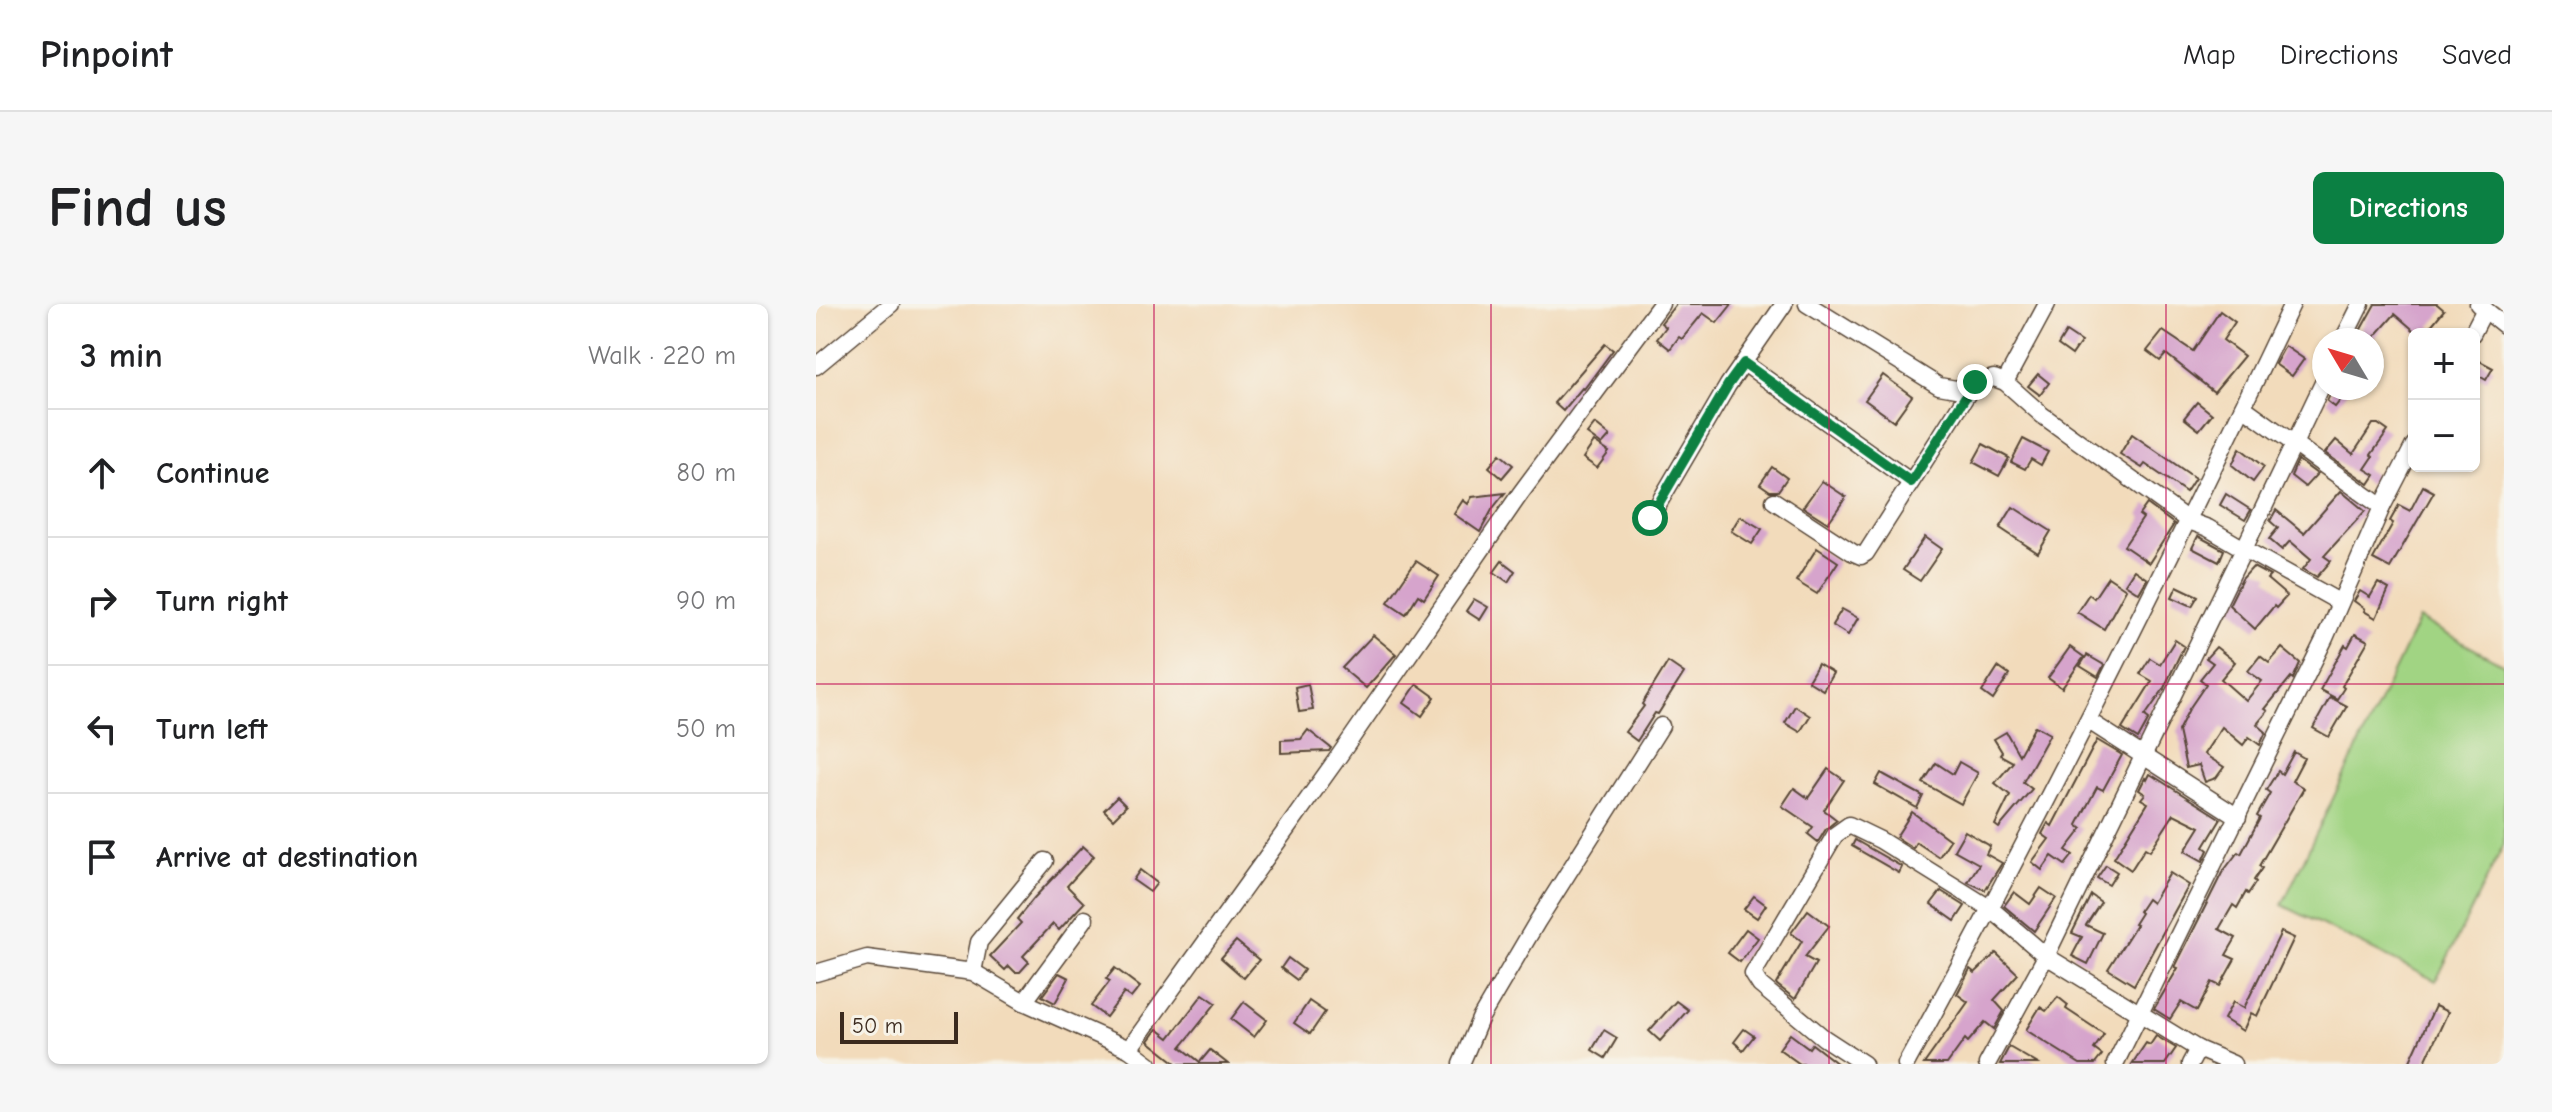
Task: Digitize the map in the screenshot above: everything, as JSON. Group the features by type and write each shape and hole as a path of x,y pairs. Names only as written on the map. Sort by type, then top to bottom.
{"street":[{"path":"816,366 891,304"},
{"path":"1129,1049 1348,743 1520,494 1661,304"},
{"path":"1650,518 1728,385 1784,304"},
{"path":"1807,304 1939,386 1956,389 1994,378 2005,382 2042,415 2189,521 2208,528 2339,602"},
{"path":"2005,382 2047,304"},
{"path":"1906,1064 2089,721 2292,304"},
{"path":"2349,328 2361,304"},
{"path":"2474,328 2481,307 2504,325"},
{"path":"1744,363 1911,482"},
{"path":"1774,501 1861,556 1866,553 1975,382"},
{"path":"1987,1064 2046,956 2315,400"},
{"path":"2243,407 2382,507"},
{"path":"2115,1064 2325,638 2382,507 2408,457"},
{"path":"2089,721 2238,817"},
{"path":"1461,1064 1480,1019 1537,922 1661,726"},
{"path":"1864,1064 1824,1038 1760,985 1753,974 1835,835 1849,825 1861,829 1991,909 2046,956 2141,1012 2194,1056 2233,1064"},
{"path":"973,972 979,942 1045,861"},
{"path":"1024,1002 1085,919"},
{"path":"816,973 867,958 973,972 1024,1002 1129,1049 1149,1064"}],"green space":[{"path":"2419,619 2504,665 2504,844 2436,981 2282,905"}],"building":[{"path":"1676,304 1732,304 1717,323 1703,313 1670,349 1657,339 1666,327 1661,323"},
{"path":"2375,304 2437,304 2444,310 2431,328 2411,328 2395,314 2383,328 2362,328"},
{"path":"2220,311 2235,322 2223,340 2244,356 2214,392 2166,354 2160,361 2147,351 2163,331 2193,351"},
{"path":"2066,332 2081,342 2072,355 2058,345"},
{"path":"1605,344 1613,350 1563,411 1554,403"},
{"path":"2285,346 2304,359 2292,376 2275,364"},
{"path":"2480,361 2493,368 2486,380 2480,376"},
{"path":"2038,374 2049,383 2040,395 2028,386"},
{"path":"1883,375 1912,396 1894,421 1865,400"},
{"path":"2327,400 2341,400 2335,407"},
{"path":"2197,402 2212,414 2199,430 2184,418"},
{"path":"1595,424 1610,436 1602,445 1587,434"},
{"path":"2373,424 2388,431 2365,469 2375,475 2369,484 2325,453 2336,440 2353,454"},
{"path":"2132,434 2195,478 2186,492 2145,464 2142,468 2120,454"},
{"path":"2023,439 2048,452 2041,465 2031,459 2025,469 2011,462"},
{"path":"1594,442 1609,452 1597,468 1583,458"},
{"path":"1983,444 2009,458 1999,476 1973,462"},
{"path":"2240,448 2264,467 2253,482 2232,465"},
{"path":"1500,454 1513,465 1502,478 1489,467"},
{"path":"2298,460 2317,474 2305,487 2291,476"},
{"path":"1772,467 1787,478 1778,491 1770,491 1760,484"},
{"path":"1822,481 1846,497 1828,523 1803,507"},
{"path":"2423,486 2434,492 2390,568 2373,559 2393,523 2390,521 2399,505 2410,511"},
{"path":"2341,491 2365,511 2324,556 2331,561 2317,577 2303,569 2311,559 2290,541 2282,550 2269,539 2278,528 2270,521 2276,510 2304,533"},
{"path":"1505,493 1480,532 1454,514 1463,500 1468,504 1472,497"},
{"path":"2226,494 2251,510 2245,520 2220,505"},
{"path":"2147,504 2174,524 2149,563 2124,546 2143,518 2139,515"},
{"path":"2013,507 2051,531 2038,553 2000,528"},
{"path":"1740,516 1762,529 1752,544 1731,531"},
{"path":"2198,536 2224,550 2219,562 2192,548"},
{"path":"1925,537 1942,549 1920,581 1903,570"},
{"path":"1817,548 1838,562 1817,594 1796,581"},
{"path":"1416,561 1439,576 1424,599 1418,595 1406,614 1388,602"},
{"path":"1502,561 1515,571 1508,582 1494,572"},
{"path":"2253,567 2270,576 2267,579 2287,596 2255,629 2229,605 2242,579"},
{"path":"2134,570 2147,579 2139,593 2125,584"},
{"path":"2108,577 2126,589 2104,629 2077,612 2089,594 2094,598"},
{"path":"2378,583 2389,589 2376,618 2354,601 2360,591 2370,597"},
{"path":"2177,586 2198,596 2192,606 2172,597"},
{"path":"1474,599 1488,607 1480,620 1466,611"},
{"path":"1842,609 1858,618 1848,635 1832,625"},
{"path":"2355,634 2368,641 2337,699 2320,690 2345,645 2348,647"},
{"path":"1373,635 1396,654 1366,688 1342,668"},
{"path":"2175,640 2184,646 2163,690 2145,716 2149,719 2138,739 2122,729 2152,681 2140,674 2150,658 2160,664"},
{"path":"2070,647 2084,657 2062,688 2048,678"},
{"path":"2216,647 2235,662 2221,679 2246,701 2262,681 2248,671 2260,656 2269,663 2282,648 2300,663 2293,679 2291,677 2265,709 2268,711 2257,724 2266,732 2260,745 2249,737 2243,745 2222,727 2204,754 2224,767 2216,778 2205,782 2199,765 2186,768 2178,731 2206,684 2200,679 2213,663 2206,658"},
{"path":"2087,655 2104,665 2098,677 2080,666"},
{"path":"1668,662 1684,673 1637,741 1625,732 1644,706 1642,704"},
{"path":"1818,664 1833,673 1823,690 1808,681"},
{"path":"1998,667 2009,675 1993,700 1982,692"},
{"path":"1308,684 1313,710 1299,712 1295,687"},
{"path":"1417,684 1435,697 1422,716 1404,703"},
{"path":"2330,697 2347,706 2329,737 2313,728"},
{"path":"1795,706 1810,716 1800,732 1785,723"},
{"path":"2035,726 2050,734 2023,782 2032,789 1999,828 1995,825 2010,795 1995,783 2013,762 2000,755 2002,752 1994,739 2006,732 2019,755"},
{"path":"1308,730 1331,748 1329,751 1281,753 1281,740 1301,739"},
{"path":"2097,740 2122,755 2103,790 2097,787 2077,825 2082,829 2066,850 2073,855 2065,865 2052,856 2042,870 2032,862 2049,839 2042,834 2048,823 2052,826"},
{"path":"2294,752 2304,758 2292,781 2304,788 2259,866 2262,868 2254,880 2256,882 2237,908 2233,905 2219,929 2236,938 2226,955 2235,959 2220,986 2212,982 2197,1011 2181,1002 2170,1019 2154,1009 2178,968 2175,967 2222,873 2238,852 2241,854 2260,818 2257,816 2270,793 2266,790 2278,771 2282,774"},
{"path":"1959,762 1978,773 1961,804 1923,783 1936,763 1953,774"},
{"path":"1828,769 1844,780 1824,810 1837,820 1826,829 1818,842 1808,834 1813,827 1782,806 1794,788 1808,798"},
{"path":"1881,773 1923,796 1917,808 1875,784"},
{"path":"2150,774 2221,819 2204,847 2208,850 2203,861 2185,851 2200,827 2174,814 2150,851 2145,848 2131,870 2114,858 2148,803 2141,799 2145,794 2139,790"},
{"path":"1117,797 1126,806 1113,819 1104,810"},
{"path":"1912,812 1950,840 1939,857 1916,842 1913,848 1896,837"},
{"path":"1965,831 1990,846 1986,854 2002,863 1985,890 1968,882 1979,864 1954,850"},
{"path":"1855,840 1902,867 1899,873 1852,846"},
{"path":"1083,846 1094,856 1067,886 1084,903 1059,930 1053,924 1023,956 1029,962 1020,972 1009,966 1005,970 990,956 1021,923 1017,919 1034,898"},
{"path":"2106,865 2117,872 2109,885 2097,878"},
{"path":"1140,870 1157,883 1150,892 1133,880"},
{"path":"2170,873 2189,885 2134,985 2108,969 2136,925 2139,911 2147,899 2152,903"},
{"path":"2041,888 2056,898 2034,931 2004,906 2014,892 2030,904"},
{"path":"1941,891 1965,906 1955,921 1931,904"},
{"path":"2091,895 2101,902 2086,925 2103,933 2088,964 2072,956 2082,937 2072,933"},
{"path":"1754,896 1766,905 1757,918 1744,909"},
{"path":"1808,910 1829,926 1805,957 1816,963 1795,999 1776,984 1802,941 1791,933"},
{"path":"1746,929 1758,938 1740,962 1728,953"},
{"path":"2281,932 2294,938 2257,1016 2251,1013 2243,1031 2224,1019 2233,1002 2244,1008"},
{"path":"1236,941 1259,960 1244,978 1221,958"},
{"path":"1996,953 2018,974 1994,1000 2004,1011 1994,1029 1985,1022 1968,1042 1965,1039 1947,1064 1924,1064 1968,1002 1957,994 1970,969 1975,973"},
{"path":"1288,958 1304,970 1297,980 1281,968"},
{"path":"1115,968 1140,987 1131,998 1124,993 1106,1017 1091,1006 1110,981 1106,979"},
{"path":"1059,973 1069,978 1055,1003 1042,996"},
{"path":"1203,994 1216,1003 1181,1047 1200,1062 1210,1050 1228,1064 1177,1064 1148,1041 1157,1029 1169,1038"},
{"path":"2058,997 2068,1005 2066,1009 2104,1034 2094,1049 2102,1055 2095,1064 2080,1064 2026,1030 2040,1007 2046,1011"},
{"path":"1309,1001 1325,1012 1310,1034 1294,1023"},
{"path":"1676,1001 1688,1010 1660,1041 1649,1031"},
{"path":"1244,1002 1267,1020 1254,1037 1231,1019"},
{"path":"2435,1006 2448,1012 2424,1064 2416,1064 2410,1061"},
{"path":"1744,1029 1754,1036 1743,1050 1734,1042"},
{"path":"1604,1030 1617,1038 1605,1058 1592,1050"},
{"path":"1790,1034 1809,1048 1812,1044 1838,1064 1800,1064 1779,1049"},
{"path":"2156,1036 2176,1048 2165,1064 2132,1064 2146,1043 2150,1045"},
{"path":"2009,1047 2038,1064 2000,1064"}],"route":[{"path":"1650,518 1744,363 1911,482 1975,382"}]}
